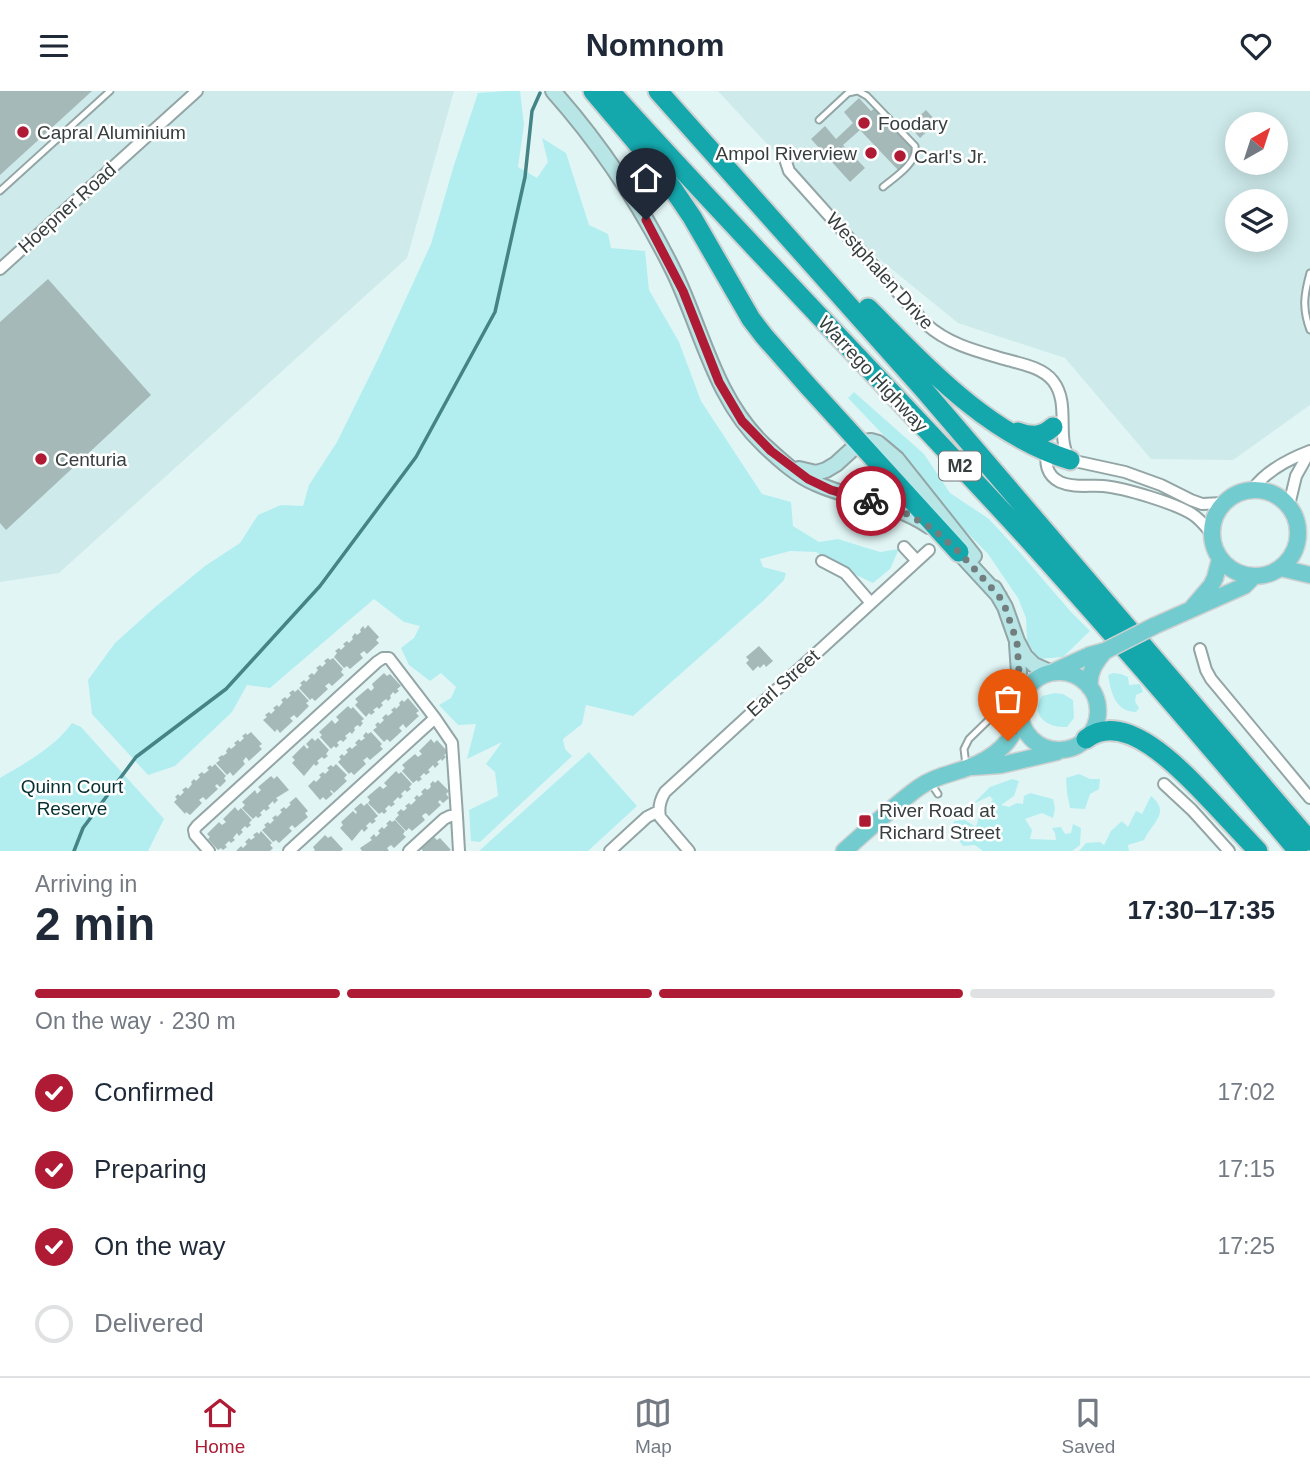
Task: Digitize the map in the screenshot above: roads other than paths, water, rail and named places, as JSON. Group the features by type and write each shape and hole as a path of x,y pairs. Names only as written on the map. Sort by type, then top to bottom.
{"highway":[{"path":"593,91 673,189 699,228 751,319 764,336 959,552"},
{"name":"Warrego Highway","path":"610,91 699,190 1029,541 1298,851"},
{"name":"Warrego Highway","path":"658,91 925,391 1310,841"},
{"path":"824,275 843,282 924,364 983,415 1017,437 1070,460"},
{"path":"983,415 1028,435 1042,434 1053,427"},
{"path":"1078,744 1097,732 1114,731 1138,739 1171,761 1186,775 1258,851"}],"main road":[{"path":"1253,489 1279,496 1289,505 1305,538 1297,546 1291,559 1281,568 1268,575 1253,577 1240,574 1220,559 1214,547 1213,523 1223,503 1242,491 1253,489"},
{"path":"1191,609 1211,586 1220,559"},
{"path":"1281,568 1310,575"},
{"path":"845,851 904,799 933,788 994,753 1008,741 1016,729 1024,692 1038,678 1105,651 1244,586 1253,577"},
{"path":"1090,688 1092,670 1105,651"},
{"path":"969,767 1001,765 1078,744 1094,728 1097,703 1090,688 1072,674 1052,673"},
{"path":"1021,707 1026,731 1034,741 1051,750 1078,744"}],"street":[{"name":"Hoepner Road","path":"1,266 197,91"},
{"path":"555,93 630,193 691,310 719,382 734,410 761,442 814,483 845,495 888,506 919,520 959,552 999,596"},
{"name":"Westphalen Drive","path":"784,156 789,170 936,334 958,345 1040,371 1049,377 1056,386 1062,404 1065,449 1070,460"},
{"path":"1062,404 1047,451 1046,465 1056,479 1076,486 1120,488 1157,501 1192,514 1212,534"},
{"path":"788,465 810,472 826,471 859,443 878,443 897,459 977,561 1005,607 1017,642 1025,656 1034,666 1052,673"},
{"path":"1253,489 1259,480 1293,457 1310,451"},
{"path":"1289,505 1296,476 1310,451"},
{"path":"1070,460 1125,472 1161,485 1191,501 1202,504 1223,503"},
{"path":"904,547 917,561"},
{"name":"Earl Street","path":"610,851 647,817 659,811 660,801 672,785 929,550"},
{"path":"822,561 845,573 871,603"},
{"path":"1017,642 1021,707"},
{"path":"1200,649 1211,679 1310,798"},
{"path":"209,851 195,835 194,829 381,659 387,658 392,661 452,743 459,851"},
{"path":"289,851 435,718"},
{"path":"1164,784 1229,851"},
{"path":"659,811 665,825 689,851"},
{"path":"409,851 444,819 457,816"}],"lane":[{"path":"0,191 110,91"},
{"path":"819,120 848,93 863,92 915,146 912,161 883,187"},
{"path":"1310,273 1304,296 1310,330"},
{"path":"969,767 964,749 969,739 1004,705"}],"waterway":[{"path":"74,851 83,828 136,757 226,689 320,586 416,457 495,312 525,177 532,111 540,93"}],"place":[{"name":"Foodary","path":"864,123"},
{"name":"Capral Aluminium","path":"23,132"},
{"name":"Ampol Riverview","path":"871,153"},
{"name":"Carl's Jr.","path":"900,156"},
{"name":"Centuria","path":"41,459"},
{"name":"River Road at Richard Street","path":"865,821"}],"park label":[{"name":"Quinn Court Reserve","path":"72,797"}]}
